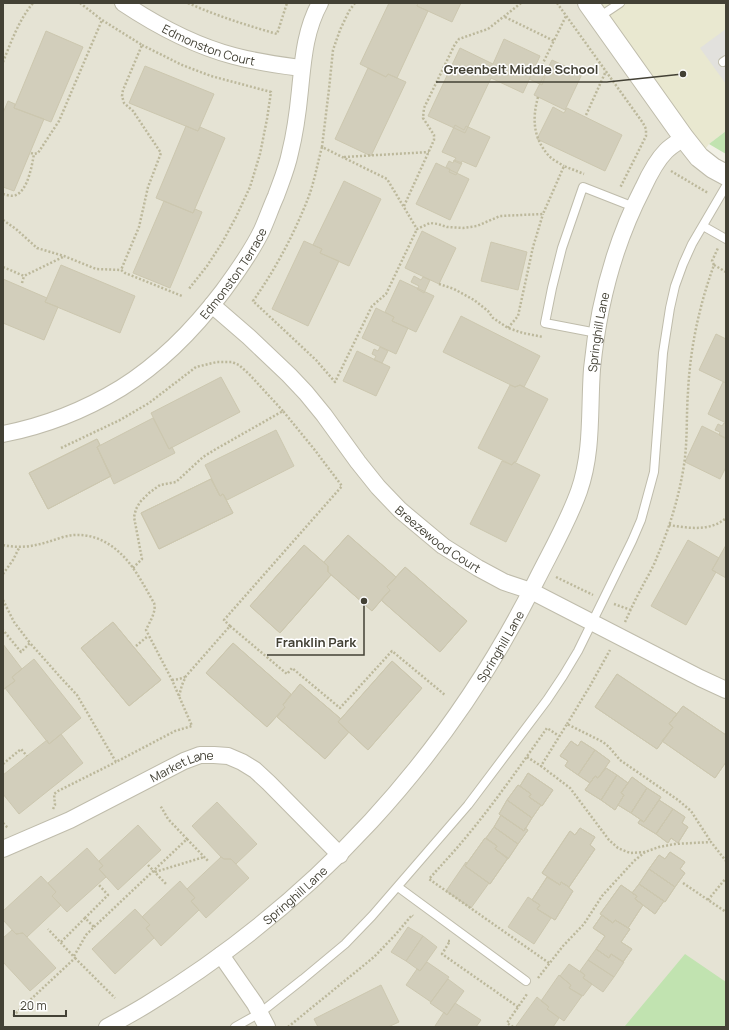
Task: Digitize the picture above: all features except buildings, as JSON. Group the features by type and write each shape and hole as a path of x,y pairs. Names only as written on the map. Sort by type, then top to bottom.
{"street":[{"name":"Edmonston Court","path":"123,3 167,29 214,50 260,62 301,68"},
{"name":"Edmonston Terrace","path":"3,434 45,423 76,411 121,387 159,360 171,349 212,305 235,274 262,230 283,179 295,132 301,68 306,41 309,29 320,3"},
{"path":"594,10 699,157 713,168 726,175"},
{"name":"Springhill Lane","path":"107,1027 145,1006 183,982 221,955 276,912 340,855 383,808 434,746 489,667 531,591 570,513 579,491 585,467 590,434 592,371 597,333 603,297 617,250 634,207 656,163 666,150 684,138"},
{"name":"Breezewood Court","path":"212,305 249,337 289,375 324,415 378,487 400,510 443,546 467,562 504,582 531,591 726,690"},
{"name":"Market Lane","path":"3,849 70,820 184,761 200,755 214,755 228,756 255,770 340,855"},
{"path":"221,955 260,1013 267,1027"}],"lane":[{"path":"594,10 620,3"},
{"path":"235,1027 260,1013 303,979 345,944 372,916 468,805 547,700 574,657 593,623 641,520 654,472 663,353 675,286 692,244 726,186"},
{"path":"597,333 545,323 562,248 583,187 634,207"},
{"path":"703,226 726,239"},
{"path":"398,887 529,984"}],"path":[{"path":"3,62 17,28 33,3"},
{"path":"80,3 102,20 142,45 182,65 211,76 271,92 260,154 250,187 222,243 207,266 188,290"},
{"path":"188,3 208,13 277,34 287,3"},
{"path":"354,3 340,30 333,50 322,147 307,200 281,257 265,285 253,301 316,360 335,382 372,306 386,294 417,229 430,223 447,227 463,228 477,226 500,216 542,214"},
{"path":"404,206 434,140 434,136 423,118 424,108 455,44 459,39 488,29 520,3"},
{"path":"557,3 643,123 646,130 646,136 619,189"},
{"path":"542,65 566,16"},
{"path":"504,17 554,41"},
{"path":"3,194 11,196 17,195 24,188 33,163 32,153 38,153 59,121 102,20"},
{"path":"121,270 139,227 148,187 161,153 133,111 124,103 122,96 123,90 142,45"},
{"path":"586,115 606,71"},
{"path":"538,97 534,124 538,140 549,156 564,166 585,175"},
{"path":"322,147 387,179 417,229"},
{"path":"342,158 429,152"},
{"path":"637,153 718,199"},
{"path":"508,328 518,316 533,247 542,214 564,166"},
{"path":"3,220 16,229 37,248 64,256 96,269 121,270 182,296"},
{"path":"22,283 24,276 64,256"},
{"path":"714,265 726,272"},
{"path":"3,267 24,276"},
{"path":"439,284 454,289 474,300 488,311 493,318 508,328 523,333 544,337"},
{"path":"61,448 120,420 149,403 196,367 217,362 232,362 239,365 283,411 342,486 224,620 287,674 292,668 340,708 392,651 445,695"},
{"path":"133,568 142,559 134,517 136,508 140,502 160,485 176,482 203,457 283,411"},
{"path":"670,525 691,528 709,527 723,521 726,518"},
{"path":"3,545 19,548 35,546 78,534 97,538 118,551 133,568 154,603 155,606 146,630 172,680 192,726 175,732 58,791 54,794 55,805 50,812"},
{"path":"3,574 19,548"},
{"path":"542,568 555,577 604,600 631,610"},
{"path":"3,600 14,622 30,643 77,695 116,762"},
{"path":"179,696 186,676 230,626"},
{"path":"3,630 21,652 30,643"},
{"path":"136,646 148,636"},
{"path":"172,680 186,676"},
{"path":"541,766 567,724 603,742 620,760 678,800 691,811 711,842 726,861"},
{"path":"549,963 429,879 466,837 527,757 547,728 560,736"},
{"path":"3,764 21,748 27,756"},
{"path":"527,757 570,788 609,840 618,848 630,853 646,852 675,844 711,842"},
{"path":"160,804 168,819 209,862"},
{"path":"3,823 8,829 15,826"},
{"path":"13,1016 75,957 86,935 187,839"},
{"path":"513,1027 506,1023 518,1007 529,984 584,924 602,896 634,861 646,852"},
{"path":"154,871 204,857"},
{"path":"148,865 167,885"},
{"path":"708,900 726,878"},
{"path":"683,883 726,912"},
{"path":"60,942 108,895 99,885"},
{"path":"288,1027 374,957 412,915 418,919"},
{"path":"85,918 94,927"},
{"path":"48,929 115,998"},
{"path":"443,937 450,941 442,954 518,1007"}],"shaded area":[{"path":"3,3 588,3 726,175 726,1027 3,1027"},
{"path":"588,3 726,3 726,131 709,144 699,157"},
{"path":"726,29 726,84 700,48"}],"green space":[{"path":"726,131 726,154 709,144"},
{"path":"685,954 726,982 726,1027 625,1026"}],"place":[{"name":"Greenbelt Middle School","path":"683,74"},
{"name":"Franklin Park","path":"364,601"}]}
